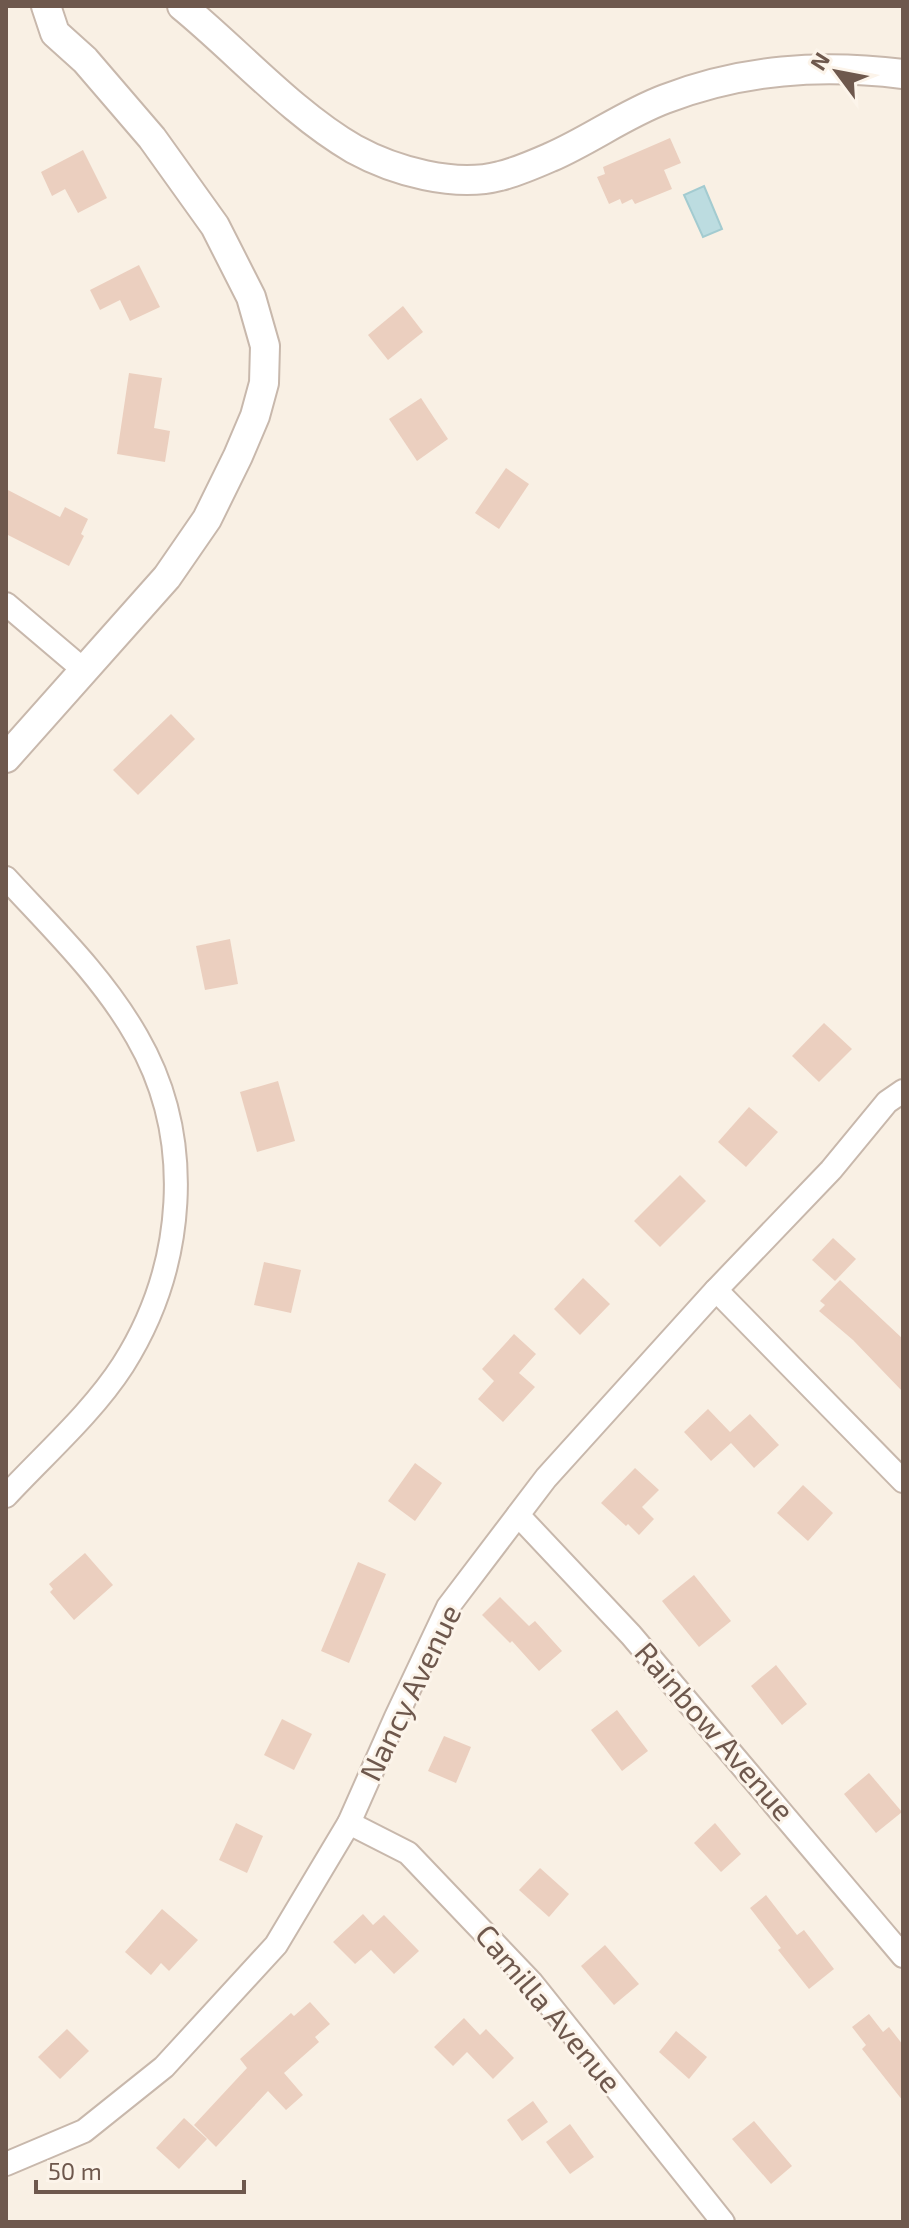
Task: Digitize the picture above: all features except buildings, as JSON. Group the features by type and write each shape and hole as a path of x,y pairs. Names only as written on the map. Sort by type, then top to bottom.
{"street":[{"path":"6,758 167,577 207,519 255,416 264,383 265,346 251,297 215,226 152,138 109,86 55,33 46,6"},
{"path":"182,6 309,116 354,148 400,170 451,179 499,177 552,157 664,99 742,76 851,68 903,74"},
{"path":"6,604 85,671"},
{"path":"6,878 95,977 138,1037 158,1083 171,1131 177,1180 174,1230 164,1278 146,1325 121,1367 91,1406 6,1496"},
{"name":"Nancy Avenue","path":"6,2164 84,2131 164,2067 276,1945 349,1823 448,1607 546,1478 716,1290 831,1170 887,1102 903,1091"},
{"path":"716,1290 903,1481"},
{"name":"Rainbow Avenue","path":"518,1515 631,1635 903,1956"},
{"name":"Camilla Avenue","path":"349,1823 408,1853 532,1983 723,2222"}],"water":[{"path":"704,186 722,229 703,237 684,195"}]}
